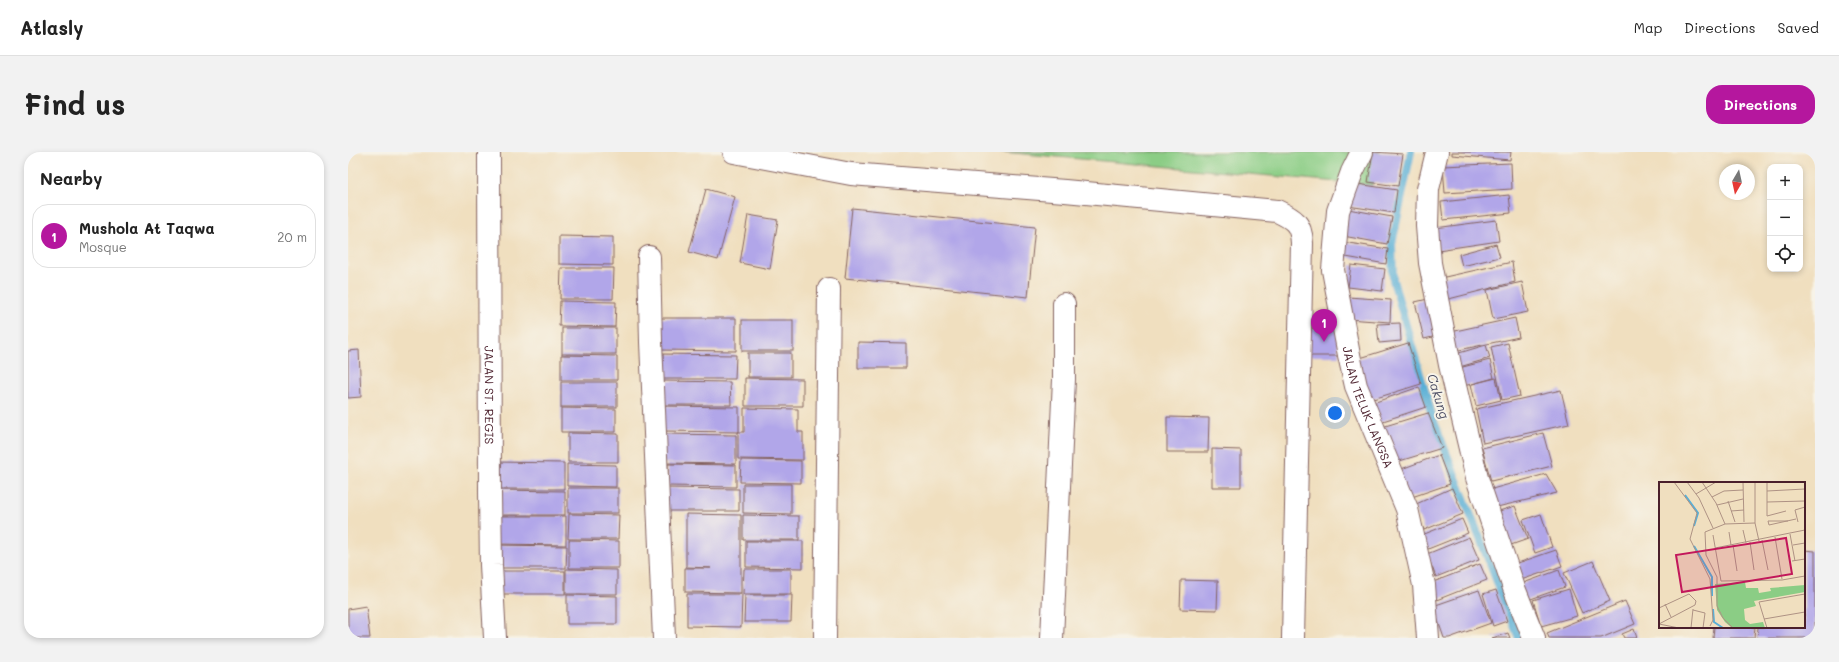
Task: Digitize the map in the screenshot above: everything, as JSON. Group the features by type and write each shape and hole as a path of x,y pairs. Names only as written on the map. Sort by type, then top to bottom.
{"street":[{"name":"JALAN ST. REGIS","path":"489,152 490,485 491,565 495,638"},
{"path":"734,152 851,174 1065,191 1277,211 1289,217 1298,225 1302,243 1293,638"},
{"name":"JALAN TELUK LANGSA","path":"1362,152 1352,172 1338,211 1333,270 1356,386 1407,509 1424,584 1428,638"},
{"path":"1437,152 1428,189 1428,233 1430,263 1450,365 1460,413 1477,478 1514,588 1534,638"},
{"path":"649,257 651,350 664,638"},
{"path":"825,638 829,289"},
{"path":"1052,638 1064,379 1064,304"}],"green space":[{"path":"1002,152 1380,152 1372,185"}],"building":[{"path":"1373,152 1403,154 1398,186 1368,182"},
{"path":"1452,152 1511,152 1510,160 1452,155"},
{"path":"1511,163 1512,189 1445,193 1443,166"},
{"path":"1351,183 1397,190 1394,213 1348,206"},
{"path":"706,189 735,197 718,260 689,252"},
{"path":"1509,195 1511,213 1443,220 1441,202"},
{"path":"852,208 1035,227 1028,297 845,278"},
{"path":"1348,209 1392,217 1387,244 1343,236"},
{"path":"748,215 778,220 770,269 740,263"},
{"path":"1496,220 1499,241 1438,250 1435,228"},
{"path":"559,236 613,237 613,265 559,264"},
{"path":"1342,242 1388,249 1386,264 1340,256"},
{"path":"1496,244 1500,257 1462,266 1459,254"},
{"path":"1512,262 1515,282 1441,301 1436,279"},
{"path":"1351,265 1385,269 1382,291 1348,287"},
{"path":"561,268 614,268 613,299 560,299"},
{"path":"1522,282 1528,312 1493,319 1487,290"},
{"path":"1348,297 1391,300 1390,322 1347,319"},
{"path":"1428,299 1437,336 1424,339 1415,302"},
{"path":"560,301 616,302 615,327 559,326"},
{"path":"661,318 736,318 736,351 660,350"},
{"path":"1515,318 1519,337 1450,352 1446,333"},
{"path":"742,320 793,320 793,351 742,351"},
{"path":"1400,323 1401,341 1379,343 1377,324"},
{"path":"562,328 616,328 616,354 562,354"},
{"path":"1310,328 1337,328 1339,356 1309,356"},
{"path":"858,342 906,343 906,368 858,368"},
{"path":"1408,343 1421,384 1370,400 1357,359"},
{"path":"1508,343 1520,396 1502,400 1491,347"},
{"path":"1486,345 1490,358 1453,369 1449,356"},
{"path":"359,350 361,397 348,398 348,351"},
{"path":"748,353 791,353 791,377 748,377"},
{"path":"661,354 736,355 735,379 661,379"},
{"path":"561,355 617,356 617,380 561,380"},
{"path":"1490,360 1494,378 1472,384 1496,378 1501,400 1476,406 1471,384 1464,386 1459,368"},
{"path":"745,378 803,379 803,406 745,406"},
{"path":"664,381 730,382 731,405 664,405"},
{"path":"561,382 617,382 617,407 561,407"},
{"path":"1419,387 1426,407 1377,423 1370,404"},
{"path":"1561,390 1569,424 1483,443 1476,409"},
{"path":"662,406 739,407 739,432 662,431"},
{"path":"561,408 616,409 616,432 561,432"},
{"path":"744,408 798,409 798,432 803,432 803,460 738,459 738,432 744,432"},
{"path":"1428,413 1442,448 1393,463 1382,427"},
{"path":"1167,417 1209,418 1208,452 1167,452"},
{"path":"568,433 618,434 618,462 568,462"},
{"path":"1543,433 1552,466 1491,481 1482,448"},
{"path":"664,434 736,435 736,464 663,463"},
{"path":"1212,449 1241,450 1241,487 1212,487"},
{"path":"1439,455 1450,484 1406,499 1396,471"},
{"path":"741,460 801,461 801,483 740,482"},
{"path":"495,462 564,463 564,489 495,489"},
{"path":"567,464 616,465 616,487 567,486"},
{"path":"668,464 736,465 736,487 668,486"},
{"path":"1546,474 1557,493 1497,507 1492,489"},
{"path":"743,484 791,484 791,514 743,513"},
{"path":"568,488 618,488 618,513 568,513"},
{"path":"666,488 739,489 739,511 666,511"},
{"path":"1452,488 1463,514 1424,530 1414,505"},
{"path":"493,490 565,491 565,515 493,515"},
{"path":"1515,506 1528,539 1508,546 1496,512"},
{"path":"569,514 619,515 618,539 568,539"},
{"path":"686,514 741,515 741,593 685,592 685,568 711,568 686,567"},
{"path":"1541,514 1552,547 1535,553 1523,520"},
{"path":"743,515 799,516 799,540 743,540"},
{"path":"495,516 566,516 566,545 495,544"},
{"path":"1462,519 1468,533 1423,551 1417,537"},
{"path":"1469,537 1479,560 1436,577 1427,554"},
{"path":"569,540 619,541 619,568 569,568"},
{"path":"746,541 803,541 803,568 746,567"},
{"path":"494,545 567,546 566,568 494,568"},
{"path":"1556,550 1562,566 1518,581 1512,565"},
{"path":"1805,550 1815,551 1815,638 1757,638 1758,628 1805,628"},
{"path":"1593,561 1610,601 1582,613 1564,573"},
{"path":"1480,564 1487,580 1434,601 1428,584"},
{"path":"566,569 617,570 617,594 566,594"},
{"path":"744,569 791,569 791,594 743,594"},
{"path":"1559,570 1565,587 1525,601 1518,585"},
{"path":"496,571 565,571 565,594 496,594"},
{"path":"1181,580 1218,581 1217,610 1180,609"},
{"path":"1569,589 1577,616 1541,626 1533,600"},
{"path":"1479,590 1491,623 1449,638 1444,638 1433,606"},
{"path":"1496,590 1507,621 1493,626 1483,594"},
{"path":"687,594 742,594 741,627 687,626"},
{"path":"567,595 617,596 617,624 567,624"},
{"path":"745,595 792,595 791,622 744,622"},
{"path":"1625,601 1635,624 1601,638 1549,638 1547,633"},
{"path":"366,606 370,638 348,638 348,609"},
{"path":"1714,628 1755,628 1754,638 1713,638"},
{"path":"1634,629 1637,638 1624,638 1622,634"},
{"path":"1508,633 1510,638 1492,638"}],"waterway":[{"name":"Cakung","path":"1411,152 1392,244 1393,280 1433,419 1519,638"}],"place":[{"name":"Mushola At Taqwa","path":"1324,342"}]}
